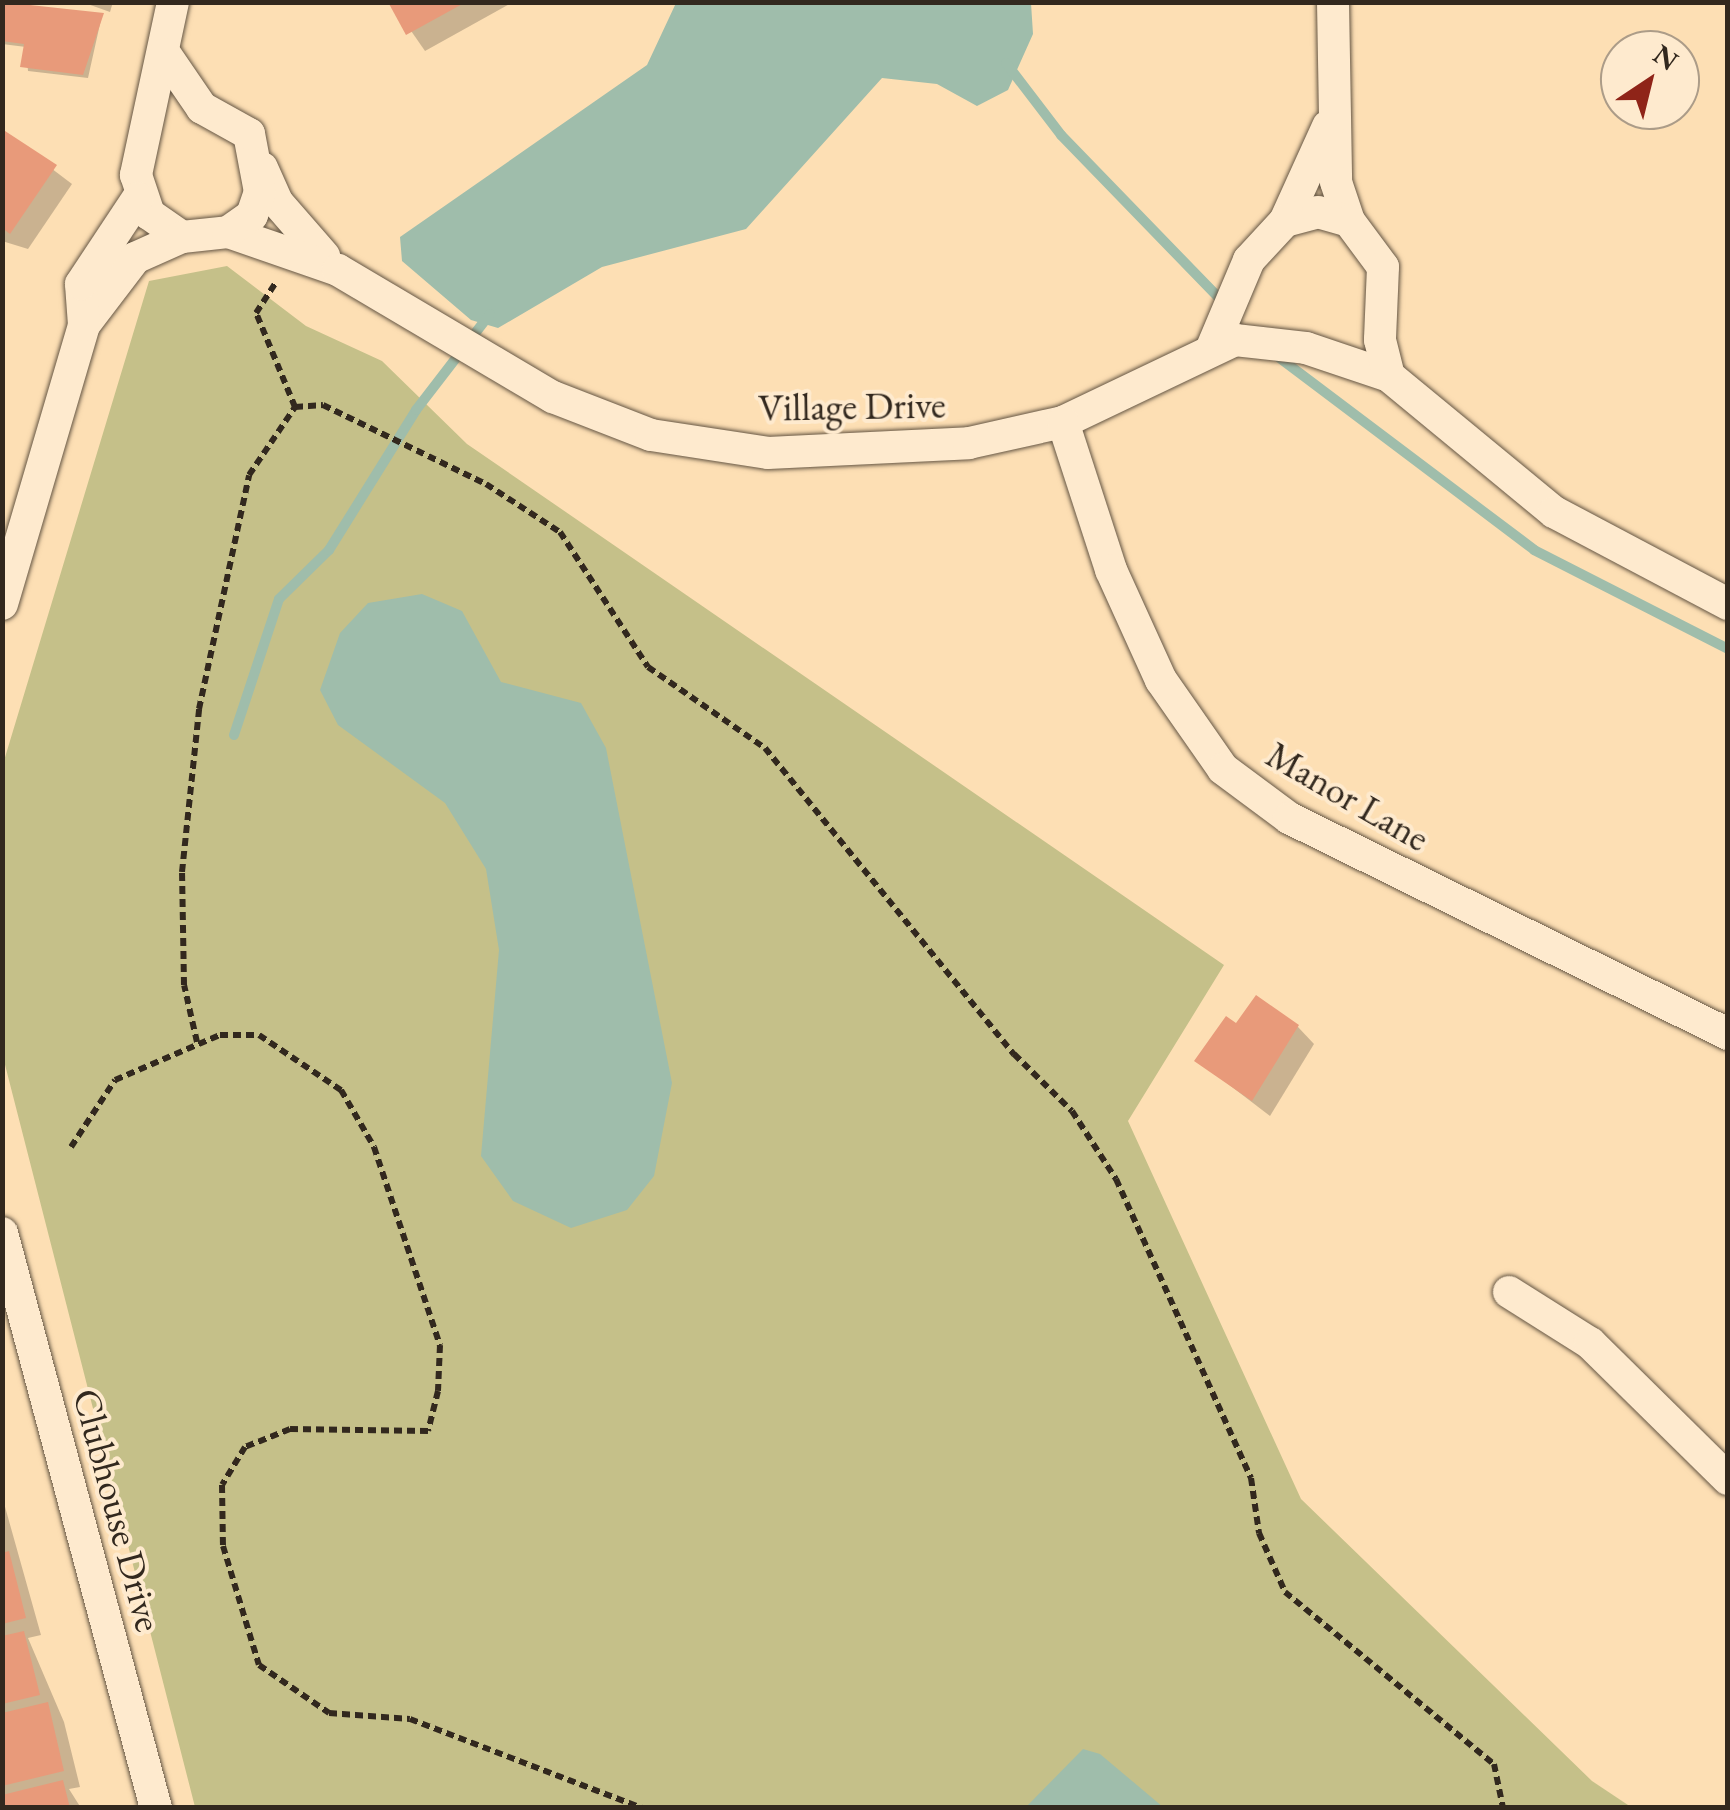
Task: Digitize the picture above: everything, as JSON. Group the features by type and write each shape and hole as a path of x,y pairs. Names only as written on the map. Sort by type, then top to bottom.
{"street":[{"path":"2,604 84,325 81,284 138,198 173,2"},
{"path":"1333,2 1336,182 1349,221 1383,267 1380,340 1389,376"},
{"path":"84,325 136,258 182,236 228,232 252,215 262,168 249,134 202,108 165,54"},
{"path":"152,129 202,108"},
{"path":"1211,350 1245,272 1285,221 1334,108"},
{"name":"Village Drive","path":"262,168 287,216 338,270"},
{"path":"138,198 182,236"},
{"path":"1285,221 1318,212 1349,221"},
{"name":"Village Drive","path":"228,232 338,270 553,396 651,434 768,453 874,452 1063,422 1235,340 1330,355 1389,376 1554,512 1728,604"},
{"path":"1245,272 1251,308 1283,345"},
{"path":"1330,355 1358,338 1384,290"},
{"name":"Manor Lane","path":"1063,422 1111,570 1161,680 1223,769 1288,818 1728,1034"},
{"name":"Clubhouse Drive","path":"2,1233 156,1808"},
{"path":"1510,1292 1590,1343 1728,1479"}],"path":[{"path":"280,276 256,313 295,407"},
{"path":"295,407 323,406 486,484 560,532 648,666 766,748 1014,1054 1072,1110 1116,1180 1252,1478 1260,1533 1284,1592 1494,1764 1504,1808"},
{"path":"196,1042 184,985 182,872 199,709 248,475 295,407"},
{"path":"70,1146 115,1080 196,1042 258,1034 341,1090 374,1147 440,1345 428,1431 290,1428 245,1448 222,1485 223,1546 259,1665 329,1713 410,1718 642,1808"}],"shaded area":[{"path":"676,3 1031,3 1033,34 1008,90 977,106 937,84 882,78 746,229 602,267 498,328 471,320 402,261 400,237 647,65"},
{"path":"227,266 306,326 382,361 467,444 1224,965 1128,1121 1301,1499 1592,1781 1631,1807 195,1807 2,1053 3,764 149,281"},
{"path":"422,594 462,611 501,682 581,703 606,748 672,1083 654,1176 627,1210 571,1228 513,1201 481,1156 499,950 486,869 445,803 338,725 320,690 340,633 368,603"},
{"path":"1083,1749 1100,1754 1163,1807 1026,1807"}],"building":[{"path":"2,2 104,13 83,75 20,67 24,44 2,41"},
{"path":"388,2 466,2 406,35"},
{"path":"2,129 57,165 10,234 2,228"},
{"path":"1256,995 1299,1025 1252,1101 1194,1061 1226,1016 1236,1023"},
{"path":"9,1551 26,1618 2,1624 2,1553"},
{"path":"24,1631 40,1695 2,1704 2,1636"},
{"path":"48,1702 64,1771 2,1786 2,1713"},
{"path":"63,1780 70,1808 2,1808 2,1795"}],"waterway":[{"path":"1006,63 1061,135 1223,302"},
{"path":"234,735 279,599 329,550 416,410 490,314"},
{"path":"1277,356 1534,550 1728,649"}]}
